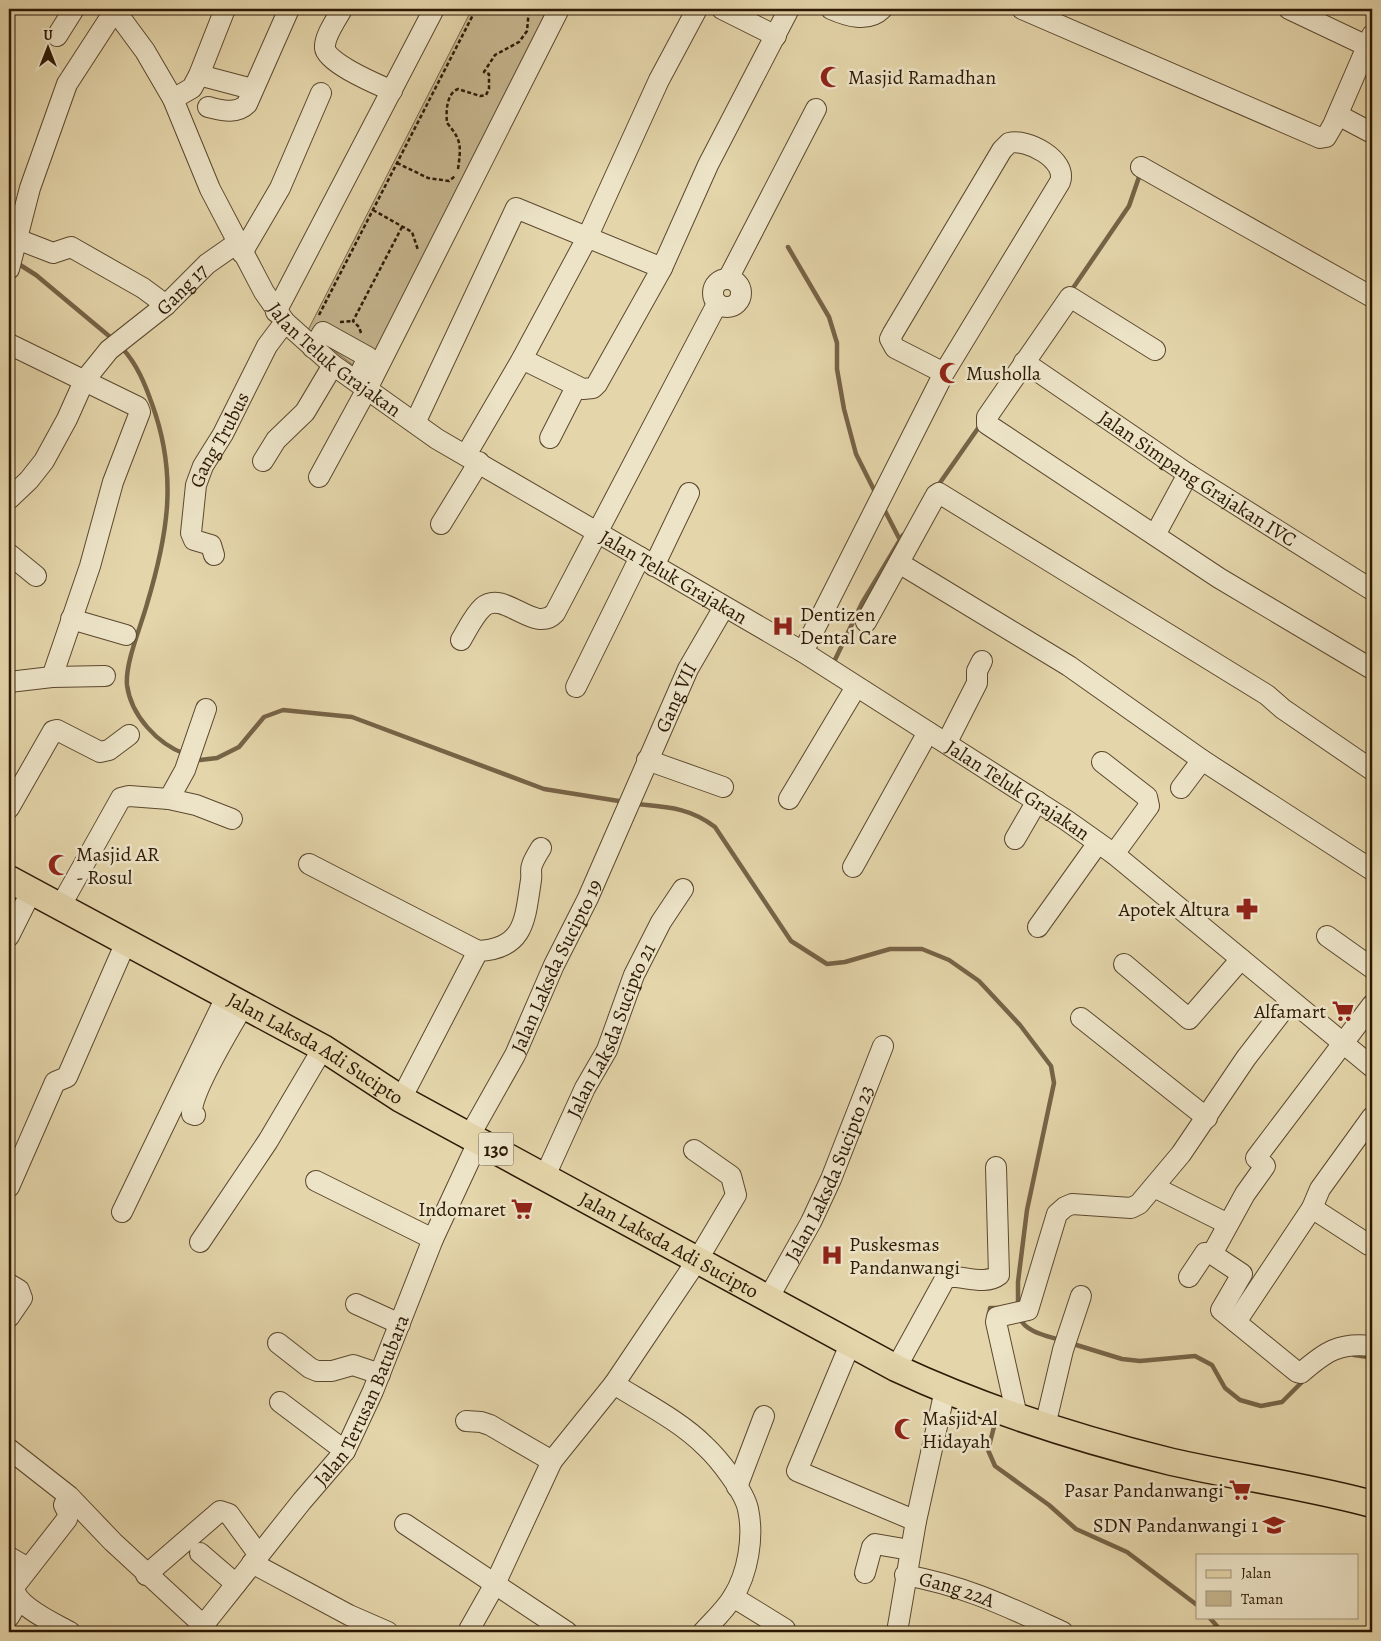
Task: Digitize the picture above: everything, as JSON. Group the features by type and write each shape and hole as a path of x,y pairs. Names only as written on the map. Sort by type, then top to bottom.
{"main road":[{"name":"Jalan Laksda Adi Sucipto","path":"9,880 323,1048 401,1099 698,1258 896,1368 945,1390 1045,1426 1171,1461 1372,1504"}],"street":[{"path":"57,36 74,9"},
{"path":"9,269 30,188 67,84 115,9"},
{"name":"Jalan Teluk Grajakan","path":"115,9 145,51 173,99 210,189 239,248 280,317 318,340 333,365 415,423 472,459 804,652 1037,801 1114,854 1290,1001 1372,1066"},
{"path":"173,99 192,88 225,9"},
{"path":"208,107 227,111 240,110 247,104 289,9"},
{"path":"342,9 326,43 326,53 335,62 392,91"},
{"path":"280,317 434,9"},
{"path":"319,477 361,386 559,9"},
{"path":"441,524 522,359 587,238 658,80 697,9"},
{"path":"722,9 776,36"},
{"path":"522,359 576,387 587,389 593,388 597,384 662,268 708,164 789,9"},
{"path":"831,9 850,17 874,15 882,9"},
{"path":"1022,9 1311,136 1326,137 1369,49 1290,9"},
{"path":"199,75 252,89"},
{"path":"239,248 280,188 322,93"},
{"path":"460,640 483,608 492,603 509,607 540,620 551,617 562,603 717,304 714,300 713,290 718,282 728,279 816,109"},
{"path":"1335,120 1372,133"},
{"path":"804,652 944,373 1062,177 1059,166 1021,142 1009,143 1002,150 890,339 894,348 944,373"},
{"path":"1141,167 1372,297"},
{"path":"415,423 516,208 662,268"},
{"path":"16,244 53,253 71,247 143,288 166,305"},
{"name":"Gang 17","path":"9,499 29,480 44,461 67,419 84,381 109,350 166,305 207,264 239,248"},
{"path":"1155,350 1070,297 987,418 988,424 1219,578 1372,669"},
{"name":"Gang Trubus","path":"214,555 211,545 194,540 191,533 199,475 223,434 280,317"},
{"path":"318,340 354,349 368,357 361,386"},
{"path":"9,344 138,407 140,412 113,482 90,566 52,677"},
{"name":"Jalan Simpang Grajakan IVC","path":"1024,362 1188,474 1372,590"},
{"path":"263,461 276,440 305,412 333,365"},
{"path":"550,438 576,387"},
{"path":"1155,535 1188,474"},
{"path":"576,687 647,562 689,493"},
{"path":"866,622 936,495 939,493 944,494 1267,695 1283,709 1372,770"},
{"path":"9,554 36,576"},
{"path":"899,563 1069,666 1202,760 1372,870"},
{"name":"Gang VII","path":"633,791 691,663 724,607"},
{"path":"71,620 126,635"},
{"path":"946,742 977,684 977,671 982,661"},
{"path":"9,682 52,677 105,676"},
{"path":"789,799 856,687"},
{"path":"169,799 185,770 206,709"},
{"path":"9,808 53,731 57,730 100,752 109,750 129,735"},
{"path":"853,867 928,732"},
{"path":"648,760 723,787"},
{"path":"1181,788 1202,760"},
{"path":"1102,762 1147,797 1149,801 1149,806 1114,854"},
{"name":"Jalan Laksda Sucipto 19","path":"474,1138 621,822 633,791"},
{"path":"60,907 120,798 129,796 169,799 196,805 232,819"},
{"path":"1015,839 1037,801"},
{"path":"1038,927 1098,843"},
{"path":"309,864 478,951 493,950 504,947 523,927 531,867 540,848"},
{"name":"Jalan Laksda Sucipto 21","path":"545,1176 585,1088 607,1050 634,975 661,922 682,889"},
{"path":"9,936 32,892"},
{"path":"1326,936 1372,968"},
{"path":"9,1187 55,1082 67,1077 126,942"},
{"path":"401,1099 478,951"},
{"path":"1124,964 1189,1019 1241,959"},
{"path":"195,1115 192,1114 192,1109 198,1090 225,1036 235,1001"},
{"path":"122,1212 235,1001"},
{"path":"1017,1416 996,1322 997,1317 1019,1312 1057,1214 1064,1207 1072,1204 1131,1208 1139,1204 1207,1118 1246,1058 1290,1001"},
{"path":"1212,1254 1245,1194 1265,1166 1256,1158 1372,1005"},
{"path":"1081,1018 1207,1118"},
{"name":"Jalan Laksda Sucipto 23","path":"769,1297 819,1205 884,1046"},
{"path":"200,1242 268,1141 323,1048"},
{"path":"1236,1322 1312,1208 1320,1189 1372,1117"},
{"name":"Jalan Terusan Batubara","path":"201,1629 256,1559 345,1452 380,1374 474,1138"},
{"path":"469,1630 495,1584 552,1461 614,1384 698,1258 734,1200 736,1191 731,1176 694,1150"},
{"path":"896,1368 943,1280 950,1277 975,1279 997,1277 1000,1273 996,1167"},
{"path":"316,1180 433,1239"},
{"path":"1154,1187 1228,1224"},
{"path":"1312,1208 1371,1244"},
{"path":"1189,1276 1205,1253 1212,1254 1242,1274 1242,1278 1220,1310 1299,1373 1330,1350 1343,1345 1372,1346"},
{"path":"9,1284 19,1290 22,1298 9,1317"},
{"path":"1045,1426 1066,1341 1081,1296"},
{"path":"356,1304 400,1324"},
{"path":"851,1342 797,1471 916,1521"},
{"path":"278,1344 310,1368 332,1371 353,1365 380,1374"},
{"path":"614,1384 692,1435 706,1447 737,1487 748,1508 749,1548 743,1574 733,1597 703,1632"},
{"path":"896,1632 910,1550 945,1390"},
{"path":"280,1402 345,1452"},
{"path":"737,1487 764,1416"},
{"path":"466,1422 481,1422 490,1425 552,1461"},
{"path":"9,1449 68,1496 201,1629"},
{"path":"68,1496 64,1505 68,1513 67,1519 14,1587 16,1596 20,1600 40,1616 70,1632"},
{"path":"146,1574 220,1511 229,1514 256,1559 349,1615 388,1632"},
{"path":"405,1524 567,1632"},
{"path":"865,1573 872,1547 875,1544 910,1550"},
{"path":"200,1553 236,1584"},
{"path":"9,1557 28,1568"},
{"name":"Gang 22A","path":"905,1575 943,1581 982,1595 1063,1632"},
{"path":"733,1597 785,1629"},
{"path":"9,1617 20,1600"}],"path":[{"path":"318,340 315,321 476,9"},
{"path":"397,163 436,181 449,181 455,176 460,145 459,137 447,123 448,100 454,91 458,89 480,96 486,95 490,81 488,74 484,72 495,54 519,42 527,31 529,9"},
{"path":"373,210 412,232 419,252"},
{"path":"354,349 361,338 359,327 353,321 402,226"}],"green space":[{"path":"472,9 561,9 368,377 308,330"}],"waterway":[{"path":"1071,291 1129,206 1139,177"},
{"path":"788,247 829,317 837,343 837,369 844,409 856,454 876,494"},
{"path":"17,263 36,275 115,341"},
{"path":"122,348 136,367 152,404 165,455 167,480 165,529 147,604 128,666 127,685 134,707 147,727 165,743 185,754"},
{"path":"937,487 981,424"},
{"path":"883,507 900,540"},
{"path":"833,664 862,603 903,535"},
{"path":"195,758 200,760 217,758 239,747 264,717 283,710 352,717 544,789 625,802"},
{"path":"635,804 677,809 696,815 715,827 791,941 827,964 845,962 890,949 922,949 949,960 979,981 1020,1025 1051,1066 1054,1083 1027,1210 1018,1282 1018,1308"},
{"path":"989,1317 990,1308 998,1308"},
{"path":"1020,1318 1032,1330 1060,1340"},
{"path":"1070,1343 1122,1359 1140,1361 1195,1356 1212,1365 1225,1388 1240,1400 1261,1406 1282,1402 1304,1380"},
{"path":"1354,1355 1368,1357 1372,1363"},
{"path":"995,1423 988,1450 995,1466 1049,1505 1076,1529 1127,1552 1196,1604"},
{"path":"1210,1618 1222,1632"}],"place":[{"name":"Masjid Ramadhan","path":"831,77"},
{"name":"Musholla","path":"950,373"},
{"name":"Dentizen Dental Care","path":"783,626"},
{"name":"Masjid AR - Rosul","path":"59,865"},
{"name":"Apotek Altura","path":"1247,909"},
{"name":"Alfamart","path":"1343,1011"},
{"name":"Indomaret","path":"522,1209"},
{"name":"Puskesmas Pandanwangi","path":"832,1255"},
{"name":"Masjid Al Hidayah","path":"905,1429"},
{"name":"Pasar Pandanwangi","path":"1240,1490"},
{"name":"SDN Pandanwangi 1","path":"1274,1525"}]}
